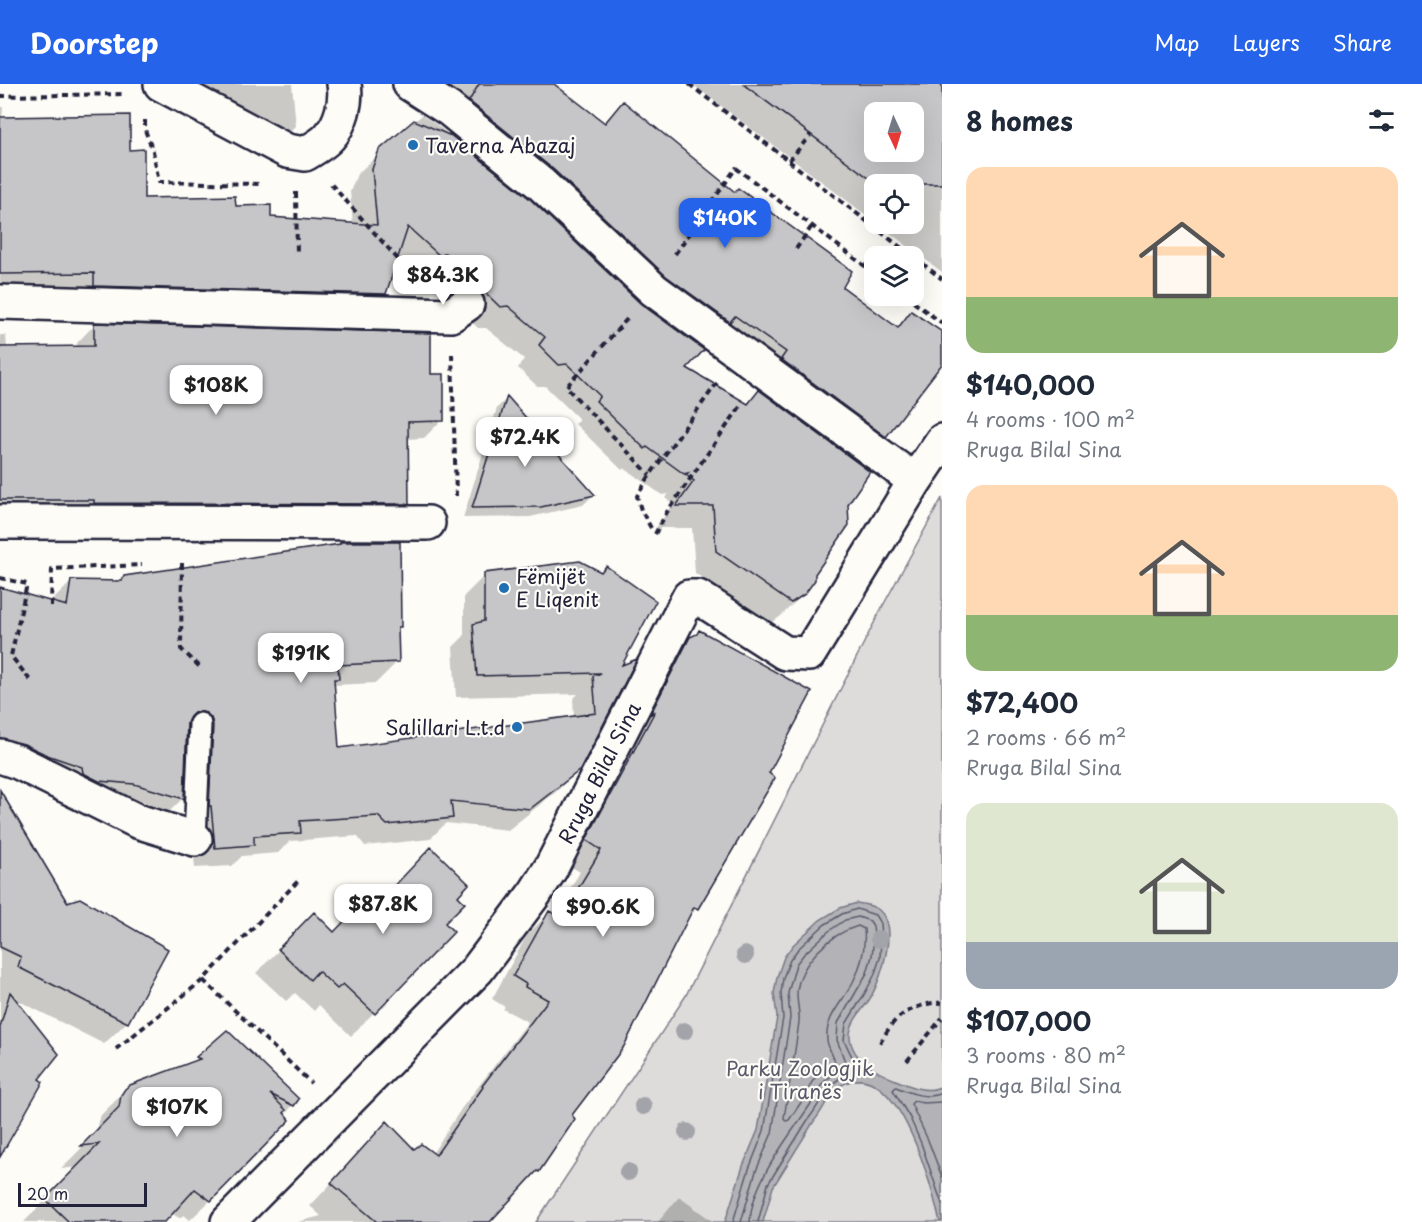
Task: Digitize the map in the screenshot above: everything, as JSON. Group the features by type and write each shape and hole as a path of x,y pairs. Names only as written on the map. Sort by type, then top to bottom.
{"street":[{"path":"161,84 287,151 305,154 328,138 339,120 345,93 344,84"},
{"path":"410,84 449,109 541,184 654,290 915,481"},
{"path":"0,302 459,309"},
{"name":"Rruga Bilal Sina","path":"228,1222 338,1108 477,970 535,893 551,868 688,597 698,597 785,653 809,654 942,441"},
{"path":"0,522 428,523"},
{"path":"0,756 18,762 137,821 195,839"}],"lane":[{"path":"195,839 195,790 200,724"}],"path":[{"path":"688,84 899,246"},
{"path":"0,96 114,94"},
{"path":"145,130 153,151 159,182 261,184"},
{"path":"789,161 811,135"},
{"path":"305,154 393,256"},
{"path":"674,255 736,168 864,265"},
{"path":"297,214 297,255"},
{"path":"796,249 812,226"},
{"path":"924,265 942,279"},
{"path":"650,475 566,387 654,290"},
{"path":"919,306 942,323"},
{"path":"456,500 459,309"},
{"path":"651,528 641,510 638,496 650,475 719,379"},
{"path":"655,534 667,512 747,397"},
{"path":"170,563 192,562"},
{"path":"182,563 181,649 200,667"},
{"path":"51,606 52,569 147,564"},
{"path":"0,578 27,584 11,656 30,680"},
{"path":"116,1049 203,980 298,880"},
{"path":"203,980 338,1108"},
{"path":"880,1043 897,1018 919,1007 942,1003"},
{"path":"907,1060 942,1018"}],"green space":[{"name":"Parku Zoologjik i Tiranës","path":"942,498 942,1222 536,1222 685,997 880,611"}],"water":[{"path":"857,903 879,910 888,928 888,940 883,966 875,989 850,1031 852,1045 867,1065 890,1078 920,1089 942,1086 942,1222 940,1222 929,1182 909,1128 895,1105 879,1088 862,1080 842,1085 830,1097 773,1187 763,1222 725,1222 743,1166 758,1130 777,1017 774,993 784,957 793,945 820,920 840,908"}],"building":[{"path":"479,84 554,84 605,123 623,101 735,192 738,188 852,271 843,287 864,303 864,306 868,306 898,328 911,311 942,332 942,364 886,437 781,359 786,352 735,316 730,322 666,276 554,170 469,101"},
{"path":"743,84 942,84 942,184 924,184 924,174 864,174"},
{"path":"130,115 130,150 144,149 144,198 235,196 236,206 271,205 271,217 377,225 372,169 379,150 414,120 449,134 529,198 641,304 704,350 687,368 748,404 759,390 870,472 848,504 849,525 815,574 815,580 805,594 791,603 716,551 713,506 676,506 694,481 686,475 688,473 684,474 647,447 645,449 596,401 600,396 567,364 559,365 539,345 545,337 508,306 500,307 445,253 441,257 408,227 386,294 94,286 94,273 0,274 0,117"},
{"path":"94,323 431,333 431,374 444,374 444,421 408,422 409,504 94,503 94,500 0,500 0,347 94,346"},
{"path":"507,396 595,495 541,507 472,508"},
{"path":"340,542 400,542 401,627 398,627 399,662 338,665 339,679 334,679 339,748 596,713 593,676 601,673 477,676 473,624 484,621 484,573 580,561 601,572 606,566 656,601 622,665 637,659 580,770 530,809 451,801 453,818 387,825 378,816 300,821 301,833 254,836 254,845 215,848 211,806 209,806 213,725 206,713 195,712 187,723 184,799 134,784 99,781 83,773 82,767 24,744 0,738 0,587 67,606 71,580 122,581 124,576 340,544"},
{"path":"699,630 812,692 769,773 775,778 698,909 694,907 623,1048 572,1115 575,1119 539,1172 537,1171 490,1222 377,1222 331,1183 387,1121 414,1149 421,1144 436,1155 482,1086 548,1000 525,987 526,984 513,976 549,911 561,917 601,850 586,840 655,711 650,715 690,637 697,634"},
{"path":"0,790 67,902 80,898 168,949 128,1023 18,967 21,957 0,947"},
{"path":"431,847 469,884 458,896 465,903 445,923 454,932 375,1014 343,984 337,989 318,971 310,980 278,949 314,912 334,932 361,904 369,913"},
{"path":"10,992 59,1054 39,1079 43,1082 0,1157 0,1027"},
{"path":"227,1030 299,1099 294,1106 270,1094 286,1110 284,1113 290,1120 211,1201 195,1189 165,1222 69,1222 45,1199 99,1144 81,1146 119,1107 121,1095 125,1089 130,1085 200,1059 196,1057"}],"place":[{"name":"Taverna Abazaj","path":"413,145"},
{"name":"Fëmijët E Liqenit","path":"504,588"},
{"name":"Salillari L.t.d","path":"517,727"}]}
